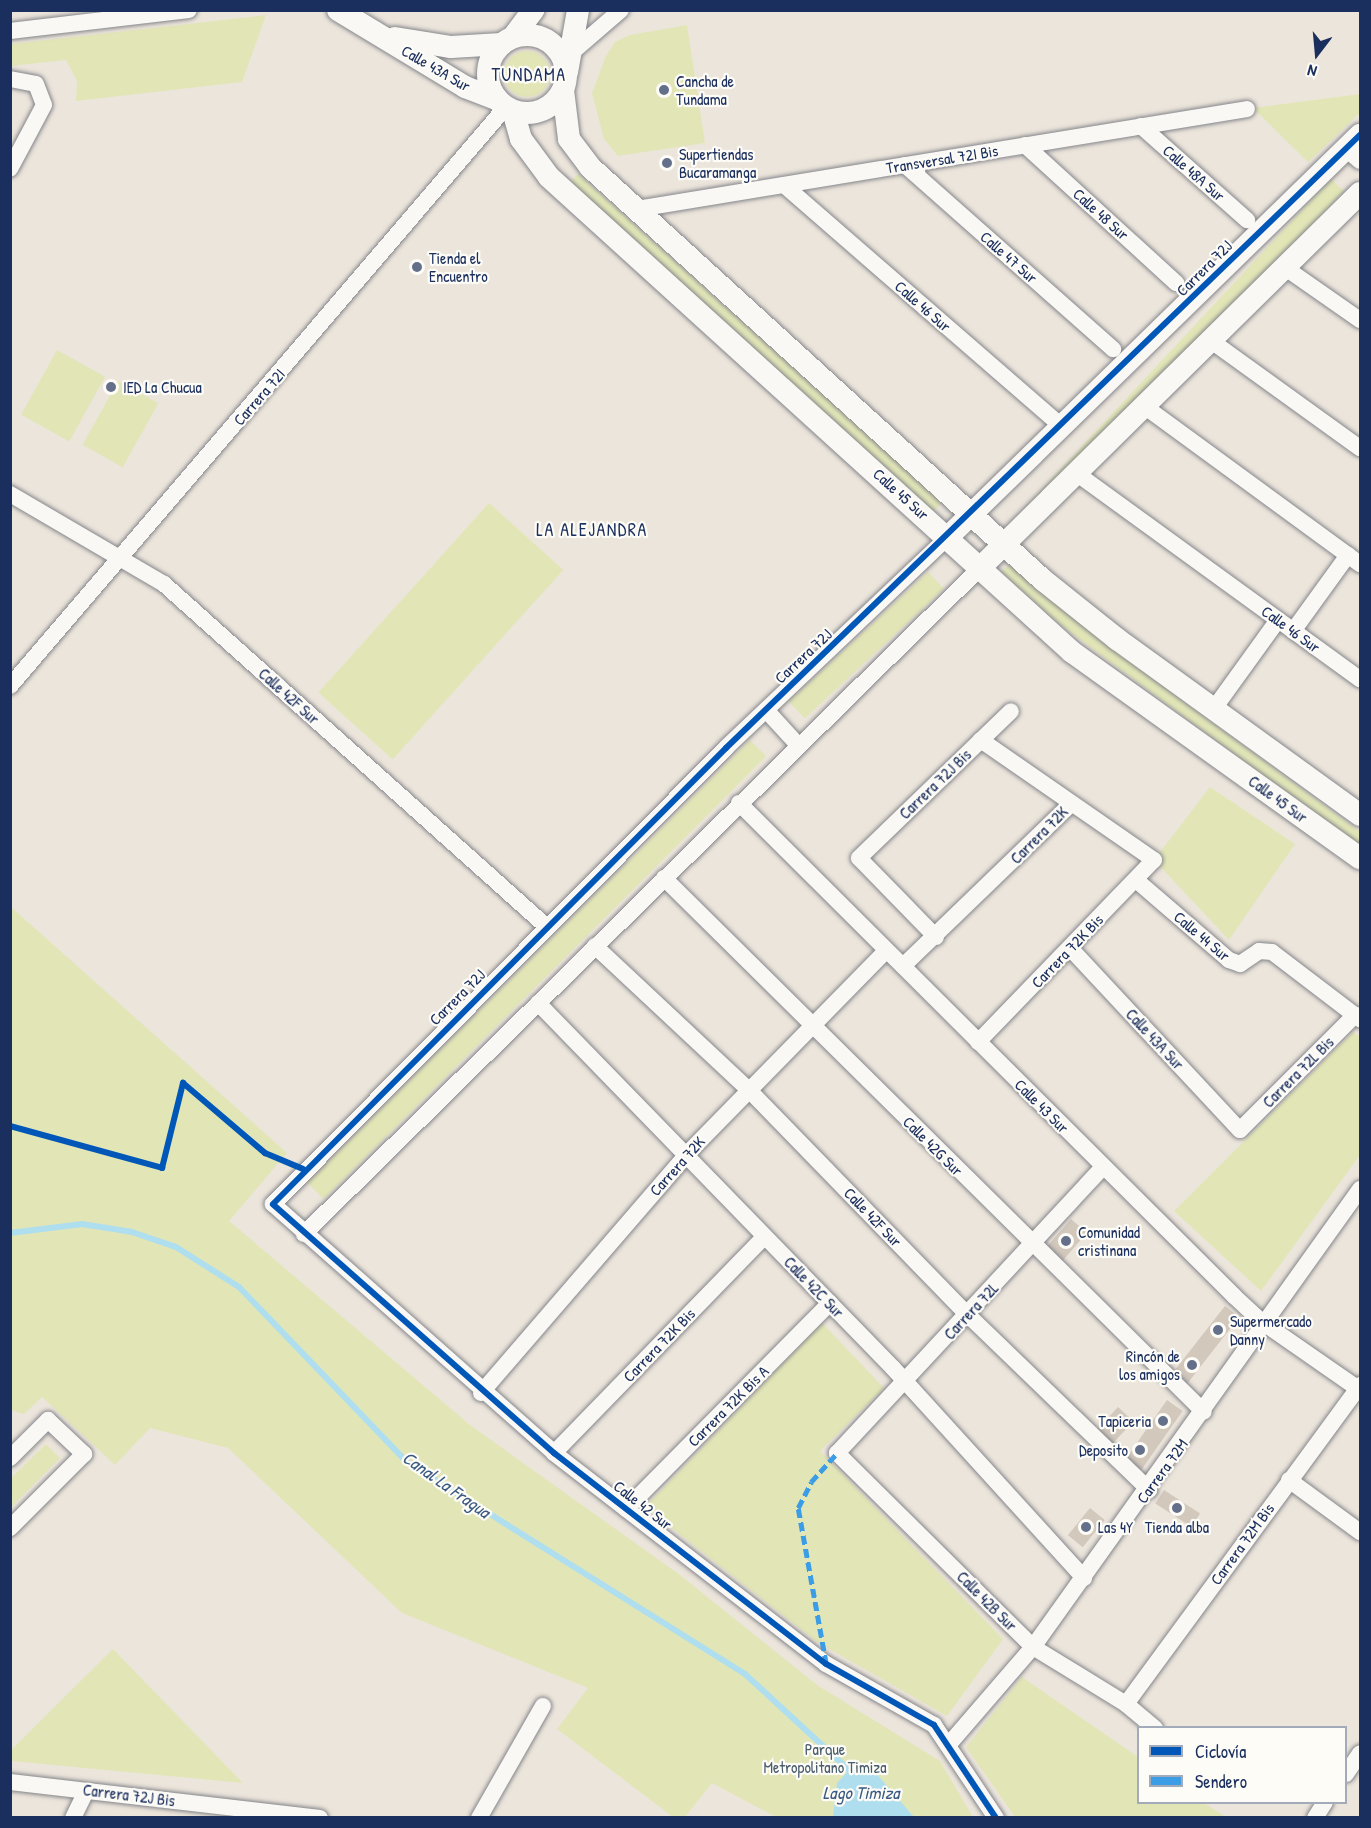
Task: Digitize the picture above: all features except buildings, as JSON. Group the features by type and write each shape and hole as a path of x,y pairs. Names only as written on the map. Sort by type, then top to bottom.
{"street":[{"path":"10,31 189,10"},
{"name":"Calle 43A Sur","path":"338,10 465,87 505,106"},
{"path":"533,10 507,41 488,70 505,106 536,112 621,10"},
{"name":"Calle 45 Sur","path":"578,10 566,74 564,122 578,155 1084,614 1360,815"},
{"name":"Calle 43A Sur","path":"376,32 426,45 507,41"},
{"path":"507,41 525,35 550,42 565,64 566,74"},
{"path":"10,79 27,80 43,94 42,115 10,169"},
{"name":"Calle 45 Sur","path":"505,106 521,139 549,177 1072,652 1360,858"},
{"name":"Carrera 72I","path":"10,686 505,106"},
{"name":"Transversal 72I Bis","path":"637,209 1247,109"},
{"name":"Calle 48A Sur","path":"1141,126 1247,220"},
{"name":"Calle 48 Sur","path":"1025,146 1176,283"},
{"name":"Carrera 72J","path":"273,1204 766,710 1356,148"},
{"name":"Calle 47 Sur","path":"905,165 1113,349"},
{"name":"Calle 46 Sur","path":"784,185 1062,427"},
{"path":"304,1234 1360,193"},
{"path":"1284,267 1360,320"},
{"path":"1210,340 1360,448"},
{"path":"1144,406 1354,560 1293,631"},
{"name":"Calle 46 Sur","path":"1076,473 1360,679"},
{"name":"Calle 42F Sur","path":"10,494 121,558 180,598 547,927"},
{"path":"1213,710 1278,620"},
{"path":"766,710 798,745"},
{"name":"Carrera 72J Bis","path":"936,937 859,858 1011,711"},
{"path":"981,740 1071,804"},
{"name":"Calle 43 Sur","path":"739,803 885,952 903,966 1103,1167 1262,1322 1360,1388"},
{"name":"Carrera 72K Bis","path":"978,1042 1154,860 1071,804"},
{"name":"Carrera 72K","path":"903,966 936,937 1071,804"},
{"name":"Calle 42G Sur","path":"664,878 1032,1245 1204,1412"},
{"name":"Calle 44 Sur","path":"1136,880 1229,960 1240,963 1259,951 1272,952 1358,1017"},
{"name":"Calle 42F Sur","path":"595,946 748,1089 968,1315 1149,1490"},
{"name":"Calle 43A Sur","path":"1070,948 1240,1130"},
{"name":"Carrera 72K","path":"481,1393 687,1154 748,1089 885,952"},
{"name":"Calle 42C Sur","path":"538,1003 669,1141 687,1154 764,1237 830,1303 1084,1578"},
{"name":"Carrera 72L Bis","path":"1240,1130 1358,1017"},
{"name":"Carrera 72L","path":"837,1453 968,1315 1103,1167"},
{"name":"Carrera 72M","path":"950,1743 1033,1647 1149,1490 1204,1412 1262,1322 1360,1189"},
{"name":"Calle 42 Sur","path":"273,1204 481,1393 554,1453 826,1664 918,1713 950,1743 996,1818"},
{"name":"Carrera 72K Bis","path":"554,1453 764,1237"},
{"name":"Carrera 72K Bis A","path":"626,1509 830,1303"},
{"name":"Carrera 72M Bis","path":"1126,1704 1288,1480 1360,1388"},
{"path":"10,1458 48,1420 84,1454 10,1528"},
{"name":"Calle 42B Sur","path":"837,1453 1033,1647 1126,1704 1153,1726"},
{"path":"1288,1480 1360,1532"},
{"path":"479,1818 543,1706"},
{"path":"1347,1772 1360,1753"},
{"name":"Carrera 72J Bis","path":"10,1782 320,1818"},
{"path":"73,1818 86,1791"},
{"path":"1315,1818 1324,1804"}],"green space":[{"path":"266,15 242,82 76,101 77,81 66,60 11,66 11,44"},
{"path":"687,25 705,143 618,156 604,139 592,93 606,56 615,42 630,35"},
{"path":"527,51 536,52 543,58 549,65 549,83 543,90 536,96 527,97 518,96 511,90 505,83 504,74 505,65 511,58 518,52"},
{"path":"1360,94 1360,113 1308,162 1253,108"},
{"path":"578,174 942,502 933,512 569,184"},
{"path":"1331,179 1344,191 1029,529 1016,517"},
{"path":"57,350 105,377 69,441 21,415"},
{"path":"118,381 158,403 123,467 83,445"},
{"path":"489,503 563,570 393,759 318,693"},
{"path":"1009,565 1110,647 1360,832 1360,847 1063,627 1001,572"},
{"path":"928,572 944,589 805,718 789,702"},
{"path":"750,740 766,756 324,1199 307,1183"},
{"path":"1210,787 1295,844 1229,940 1154,860"},
{"name":"Parque Metropolitano Timiza","path":"11,907 287,1153 229,1221 470,1425 680,1575 817,1685 940,1761 973,1817 776,1817 712,1783 685,1817 673,1817 557,1729 588,1688 402,1613 228,1448 150,1428 115,1465 42,1397 24,1414 11,1410"},
{"path":"1353,1032 1360,1037 1360,1155 1261,1291 1174,1211"},
{"path":"822,1323 884,1388 820,1451 1003,1639 947,1716 817,1642 645,1507"},
{"path":"46,1444 60,1458 11,1507 11,1478"},
{"path":"113,1649 243,1783 11,1761 11,1750"},
{"path":"1022,1677 1137,1756 1137,1804 1206,1804 1226,1817 1015,1817 966,1747"}],"water":[{"name":"Lago Timiza","path":"859,1767 875,1772 914,1817 833,1817 837,1783 849,1770"}],"waterway":[{"name":"Canal La Fragua","path":"10,1233 82,1224 132,1232 176,1247 239,1287 407,1462 745,1674 849,1770"}],"marked path":[{"path":"826,1664 798,1508 811,1482 837,1453"}],"cycle path":[{"path":"996,1818 934,1725 826,1664 554,1453 273,1204 726,748 1360,135"},
{"path":"10,1126 162,1168 183,1083 265,1153 303,1169"}],"place":[{"name":"Cancha de Tundama","path":"664,90"},
{"name":"Supertiendas Bucaramanga","path":"667,163"},
{"name":"Tienda el Encuentro","path":"417,267"},
{"name":"IED La Chucua","path":"111,387"},
{"name":"Comunidad cristinana","path":"1066,1241"},
{"name":"Supermercado Danny","path":"1218,1330"},
{"name":"Rincón de los amigos","path":"1192,1365"},
{"name":"Tapiceria","path":"1163,1421"},
{"name":"Deposito","path":"1140,1450"},
{"name":"Tienda alba","path":"1177,1508"},
{"name":"Las 4Y","path":"1086,1527"}],"district":[{"name":"TUNDAMA","path":"529,75"},
{"name":"LA ALEJANDRA","path":"592,530"}]}
